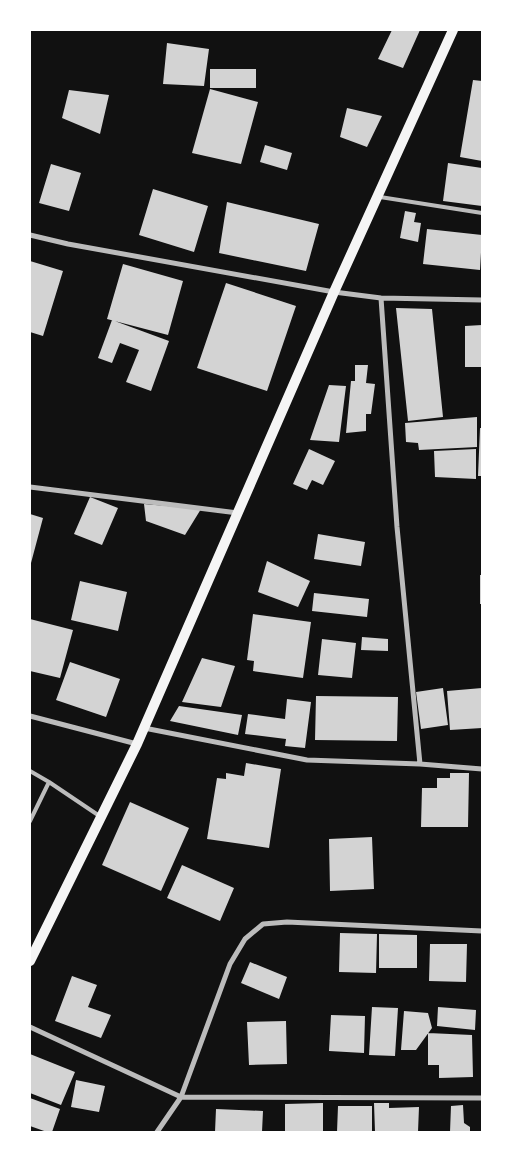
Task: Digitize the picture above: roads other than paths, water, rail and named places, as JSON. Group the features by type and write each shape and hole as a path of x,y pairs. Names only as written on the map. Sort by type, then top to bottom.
{"main road":[{"path":"30,961 137,744 334,292 453,30"}],"street":[{"path":"30,235 68,244 334,292 381,298 482,300"},
{"path":"381,298 397,526 420,764"},
{"path":"30,487 238,513"},
{"path":"30,716 137,744"},
{"path":"143,728 307,760 420,764 482,769"},
{"path":"156,1132 181,1097 230,964 245,939 263,924 287,922 482,931"},
{"path":"30,1027 181,1097 482,1098"}],"lane":[{"path":"377,196 482,213"},
{"path":"30,771 100,817"},
{"path":"30,821 49,782"}]}
